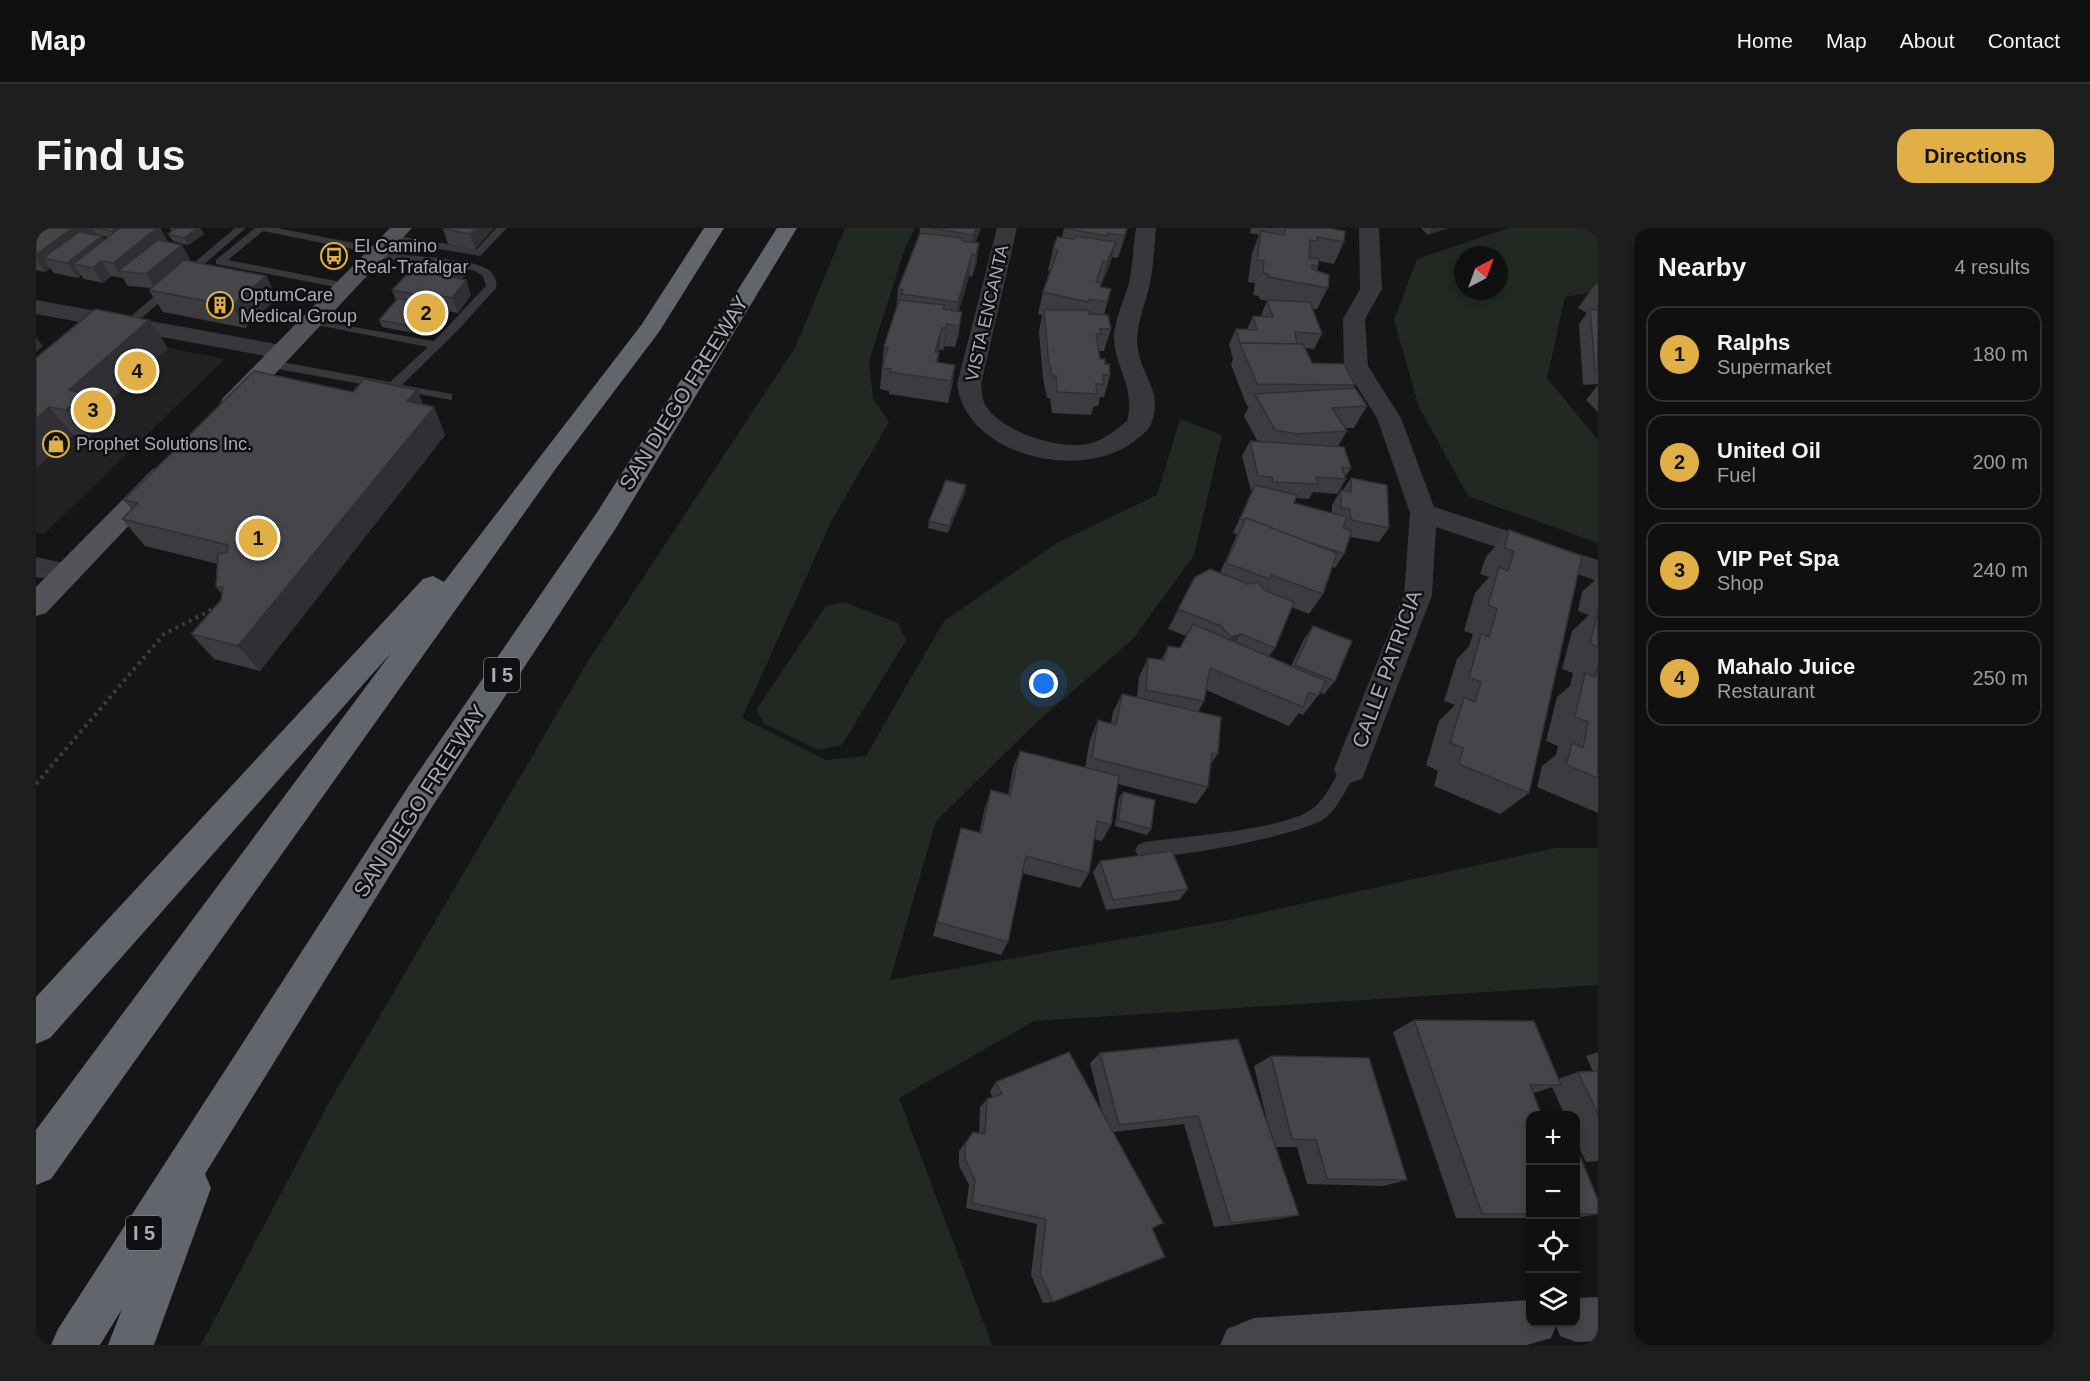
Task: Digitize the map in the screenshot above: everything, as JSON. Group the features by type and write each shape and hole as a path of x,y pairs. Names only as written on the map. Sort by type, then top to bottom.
{"highway":[{"path":"651,327 691,228"},
{"path":"36,1164 548,461 651,327 714,228"},
{"name":"SAN DIEGO FREEWAY","path":"74,1345 420,797 606,521 787,228"},
{"path":"36,1025 548,461"},
{"path":"131,1345 214,1121"}],"main road":[{"path":"217,419 388,243"},
{"path":"36,605 179,459"}],"street":[{"name":"VISTA ENCANTA","path":"1007,228 969,384 972,404 984,419 1029,446 1058,452 1081,453 1108,447 1139,424 1143,407 1140,383 1126,351 1126,332 1140,281 1146,228"},
{"name":"CALLE PATRICIA","path":"1350,769 1418,595 1423,513 1389,418 1356,366 1354,319 1371,290 1369,228"},
{"path":"36,307 276,358"},
{"path":"1423,513 1598,571"},
{"path":"36,567 68,573"},
{"path":"1580,1320 1598,1319"},
{"path":"1243,1345 1254,1341 1389,1338 1526,1324"}],"lane":[{"path":"116,325 241,228"},
{"path":"346,286 220,262 261,228 480,253 502,228"},
{"path":"388,243 483,270 491,279 492,286 437,345 392,387"},
{"path":"312,321 437,345"},
{"path":"276,358 392,387 448,398"},
{"path":"1144,850 1276,830 1317,815 1350,769"}],"path":[{"path":"36,784 164,634 217,608"}],"shaded area":[{"path":"845,228 915,228 905,248 869,361 873,399 889,422 833,518 742,718 826,760 866,756 944,621 1057,543 1157,495 1180,419 1222,435 1194,555 1133,639 1037,722 936,821 890,980 1224,921 1555,848 1598,848 1598,985 1034,1021 899,1098 992,1345 201,1345 327,1106 588,661 795,348"},
{"path":"1509,228 1598,228 1598,291 1565,297 1547,378 1598,440 1598,543 1468,496 1419,407 1394,320 1417,259 1454,247 1454,300 1508,300 1508,246 1456,246"},
{"path":"115,337 225,359 44,534 36,532 36,405"},
{"path":"844,602 898,623 906,640 842,745 818,750 763,723 757,709 826,606"}],"building":[{"path":"36,228 72,228 36,255 36,235 40,232 36,231"},
{"path":"97,228 114,228 111,231"},
{"path":"120,228 157,228 113,263 101,261 93,268 73,264"},
{"path":"176,228 197,228 184,238 168,234"},
{"path":"444,228 476,228 470,234"},
{"path":"931,228 976,228 973,235"},
{"path":"1064,228 1127,228 1124,236 1108,233 1107,236"},
{"path":"1285,228 1328,228 1345,231 1344,242 1317,237 1317,241 1310,240 1309,258 1319,259 1318,266 1312,265 1312,269 1329,275 1328,288 1268,277 1269,274 1263,273 1264,261 1257,260 1261,231 1284,235"},
{"path":"79,232 102,236 67,263 43,258"},
{"path":"920,233 963,238 962,241 979,243 976,255 972,254 958,302 901,294 903,290 898,289"},
{"path":"1075,236 1116,242 1107,262 1103,261 1096,282 1101,283 1100,287 1111,289 1107,302 1089,299 1088,302 1043,292 1058,250 1053,249 1057,237 1074,239"},
{"path":"158,240 182,245 146,274 118,271"},
{"path":"435,258 465,264 453,278 422,272"},
{"path":"184,260 266,276 232,306 149,290"},
{"path":"411,270 466,280 452,298 441,296 438,299 392,290"},
{"path":"398,298 430,304 411,326 379,320"},
{"path":"899,300 945,305 943,309 962,312 959,326 947,324 946,328 942,328 935,352 939,353 936,362 955,365 951,381 890,372 891,369 882,368 888,347 884,346"},
{"path":"1267,300 1310,302 1322,334 1295,332 1297,344 1240,344 1236,329 1257,330 1253,316 1273,317"},
{"path":"95,309 149,320 69,390 84,394 66,410 49,407 36,419 36,358"},
{"path":"1590,309 1598,310 1598,370 1595,370"},
{"path":"1044,310 1088,310 1089,314 1108,315 1111,329 1100,329 1101,334 1096,334 1100,359 1105,359 1105,364 1109,364 1110,375 1103,375 1104,384 1096,384 1097,394 1057,392 1056,376 1052,376 1048,356"},
{"path":"1240,343 1303,344 1312,363 1344,364 1355,385 1257,384"},
{"path":"254,371 353,392 364,379 417,390 407,401 434,407 238,646 191,634 221,600 223,587 216,587 218,554 227,552 228,545 122,519 138,503 124,500"},
{"path":"1355,388 1367,406 1332,408 1347,431 1297,434 1275,430 1255,394"},
{"path":"1250,441 1344,447 1351,468 1342,467 1346,479 1316,477 1318,484 1273,482 1272,477 1258,476"},
{"path":"1351,478 1387,485 1389,528 1351,520 1350,509 1341,508 1341,490 1351,492"},
{"path":"946,480 966,485 949,526 929,521"},
{"path":"1255,485 1297,495 1294,503 1347,517 1343,528 1352,531 1344,554 1246,518 1245,520 1240,519"},
{"path":"1246,518 1337,553 1323,594 1271,575 1270,579 1226,563"},
{"path":"1509,530 1582,556 1529,793 1459,764 1463,748 1450,743 1464,697 1475,702 1481,682 1469,677 1481,634 1489,637 1497,609 1488,605 1499,567 1508,571 1514,551 1504,548"},
{"path":"1210,569 1248,584 1258,582 1264,590 1294,602 1275,648 1241,634 1231,637 1221,626 1178,609 1195,577"},
{"path":"1598,611 1598,647 1590,644"},
{"path":"1193,624 1326,681 1318,696 1309,692 1303,707 1210,668 1204,701 1146,690 1148,658 1164,660 1168,646 1180,648"},
{"path":"1313,626 1352,641 1335,681 1295,665"},
{"path":"1598,665 1598,778 1566,765 1572,743 1583,748 1588,722 1575,717 1585,673 1595,677"},
{"path":"1122,694 1221,717 1218,754 1212,753 1208,787 1092,758 1098,720 1116,725"},
{"path":"1020,751 1119,776 1111,825 1097,821 1089,873 1026,856 1008,942 937,922 961,828 981,833 991,790 1010,795"},
{"path":"1123,792 1155,800 1151,829 1118,820"},
{"path":"1172,851 1188,889 1113,900 1100,861"},
{"path":"1414,1020 1534,1021 1561,1085 1530,1085 1540,1111 1526,1111 1526,1214 1482,1214"},
{"path":"1238,1039 1299,1215 1231,1223 1198,1116 1119,1125 1100,1053"},
{"path":"1069,1052 1163,1223 1152,1228 1165,1257 1053,1302 1040,1273 1046,1219 972,1203 975,1180 965,1159 965,1144 973,1132 985,1134 987,1099 1002,1094 996,1082"},
{"path":"1271,1056 1369,1058 1407,1180 1327,1179 1316,1140 1292,1139"},
{"path":"1598,1071 1598,1114 1578,1072"},
{"path":"1580,1156 1598,1200 1598,1214 1580,1214"}],"place":[{"name":"El Camino Real-Trafalgar","path":"334,256"},
{"name":"OptumCare Medical Group","path":"220,305"},
{"name":"United Oil","path":"426,313"},
{"name":"Mahalo Juice","path":"137,371"},
{"name":"VIP Pet Spa","path":"93,410"},
{"name":"Prophet Solutions Inc.","path":"56,444"},
{"name":"Ralphs","path":"258,538"}]}
